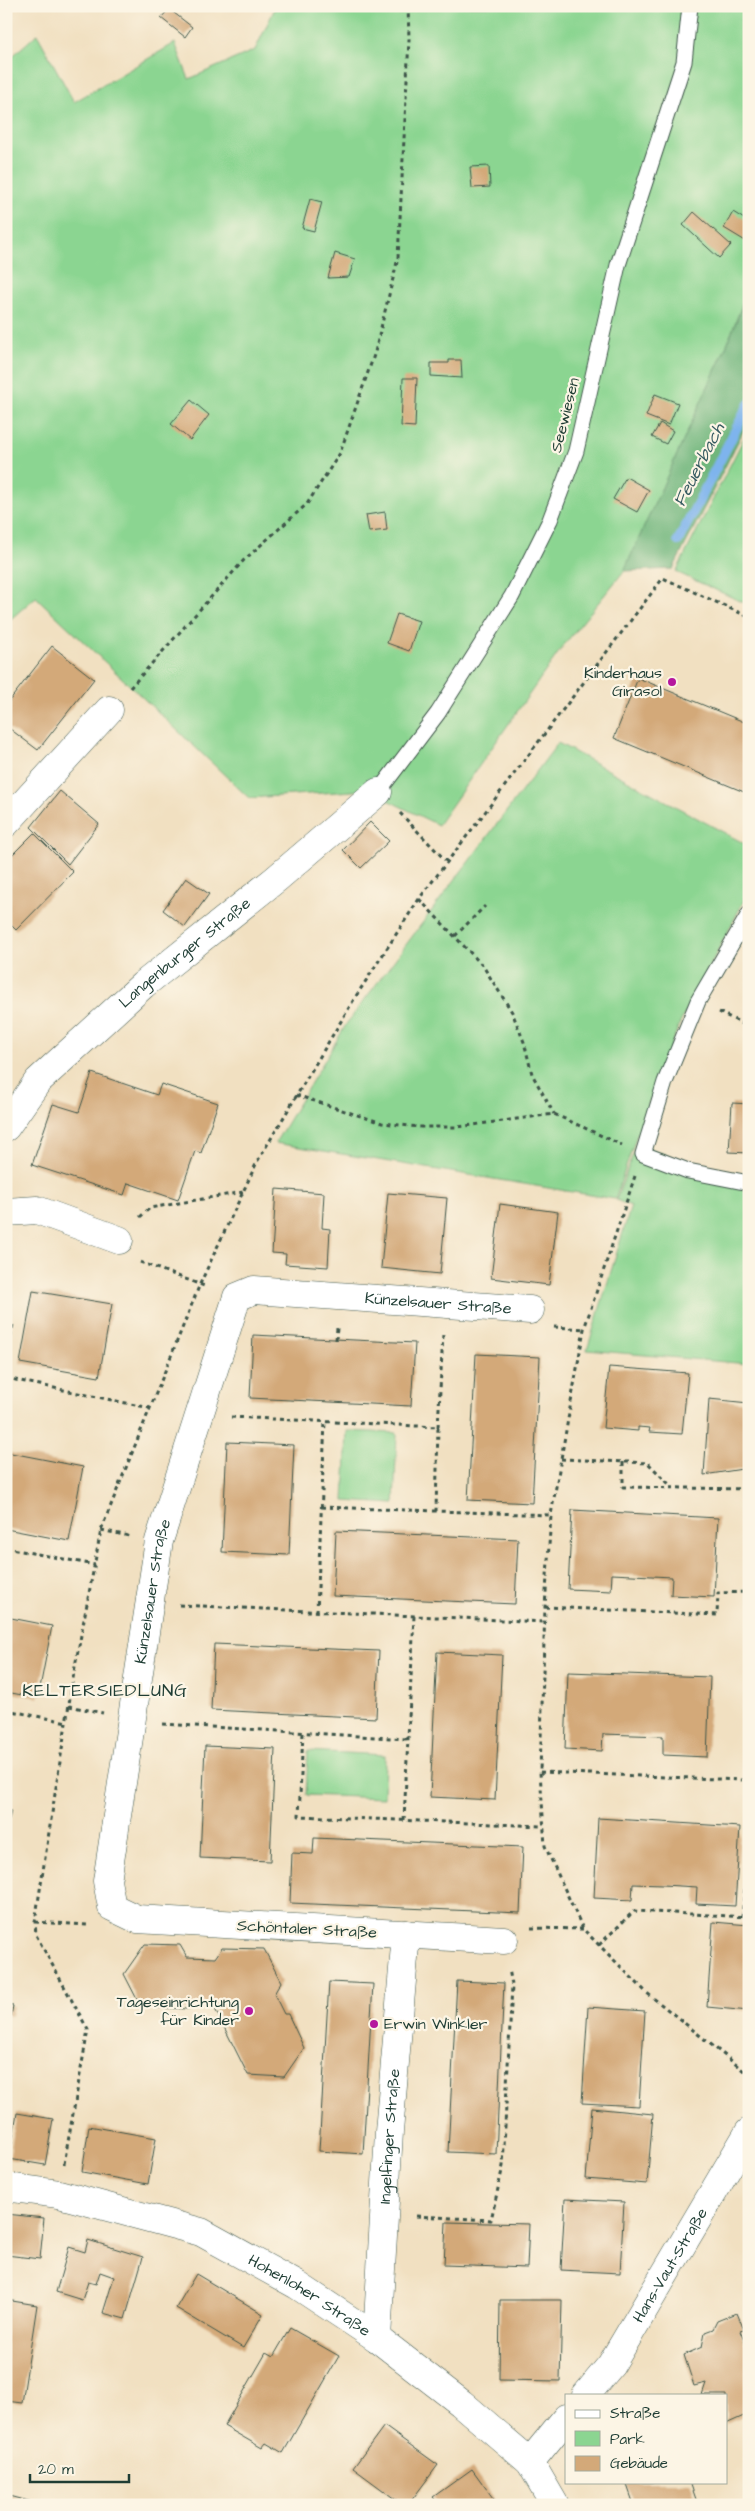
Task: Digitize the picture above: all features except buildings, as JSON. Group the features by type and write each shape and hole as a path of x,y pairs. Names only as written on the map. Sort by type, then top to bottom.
{"street":[{"path":"6,823 109,710"},
{"name":"Langenburger Straße","path":"6,1127 38,1081 143,985 276,879 378,792"},
{"path":"6,1212 37,1210 120,1240"},
{"name":"Künzelsauer Straße","path":"112,1907 107,1881 130,1718 159,1541 237,1297 254,1290 530,1310"},
{"name":"Schöntaler Straße","path":"112,1907 137,1919 504,1940"},
{"name":"Ingelfinger Straße","path":"377,2338 384,2215 406,1934"},
{"name":"Hans-Vaut-Straße","path":"587,2394 610,2365 749,2132"},
{"name":"Hohenloher Straße","path":"6,2187 59,2194 201,2232 298,2284 377,2338 461,2403 530,2462 555,2505"},
{"path":"530,2462 565,2419"}],"lane":[{"name":"Seewiesen","path":"378,792 438,713 512,596 550,520 576,451 618,265 684,62 690,6"},
{"path":"749,914 698,1001 665,1082 643,1154 688,1171 749,1183"}],"path":[{"path":"109,710 244,560 307,504 340,453 375,352 398,258 409,39 408,6"},
{"path":"59,2194 88,2030 36,1935 35,1922 67,1722 101,1530 200,1284 257,1162 356,996 419,899 663,578 749,618"},
{"path":"378,792 448,863"},
{"path":"419,899 483,966 512,1012 524,1042 532,1074 554,1114"},
{"path":"455,936 485,906"},
{"path":"698,1001 749,1026"},
{"path":"296,1095 382,1123 419,1127 458,1127 554,1114 643,1154 584,1329 551,1515 545,1607 540,1772 542,1826 545,1846 583,1929 647,1993 749,2075"},
{"path":"150,1208 244,1192"},
{"path":"120,1240 139,1261 200,1284"},
{"path":"436,1511 443,1303"},
{"path":"6,1323 13,1324 6,1360"},
{"path":"6,1378 150,1408"},
{"path":"198,1416 438,1426"},
{"path":"317,1612 325,1421"},
{"path":"561,1459 648,1463 672,1487"},
{"path":"623,1462 623,1487 749,1489"},
{"path":"321,1507 551,1515"},
{"path":"6,1548 95,1565"},
{"path":"545,1607 718,1615 718,1593 749,1593 748,1607"},
{"path":"149,1604 545,1622"},
{"path":"404,1820 414,1616"},
{"path":"6,1710 67,1722"},
{"path":"130,1718 171,1726 408,1739"},
{"path":"303,1733 299,1816 542,1826"},
{"path":"540,1772 742,1780"},
{"path":"742,1917 749,1846"},
{"path":"35,1922 91,1925 112,1907"},
{"path":"599,1945 634,1911 749,1917"},
{"path":"504,1940 516,1928 583,1929"},
{"path":"384,2215 491,2220 503,2166 512,1985 509,1969"}],"green space":[{"path":"276,6 749,6 749,286 726,347 624,571 563,646 438,825 367,790 249,798 36,597 6,623 6,62 37,34 74,102 175,43 189,79 255,50"},
{"path":"749,290 749,420 673,569 624,571 726,347"},
{"path":"749,428 749,605 676,572"},
{"path":"558,743 749,846 749,891 679,1025 641,1123 615,1199 275,1143 347,1023"},
{"path":"637,1144 691,1164 749,1177 749,1364 587,1350 631,1206 616,1200"},
{"path":"347,1431 397,1433 394,1504 344,1501"},
{"path":"308,1751 385,1755 384,1798 306,1795"}],"waterway":[{"name":"Feuerbach","path":"678,541 749,404"}],"place":[{"name":"Kinderhaus Girasol","path":"672,682"},
{"name":"Tageseinrichtung für Kinder","path":"249,2011"},
{"name":"Erwin Winkler","path":"374,2024"}],"district":[{"name":"KELTERSIEDLUNG","path":"105,1690"}]}
